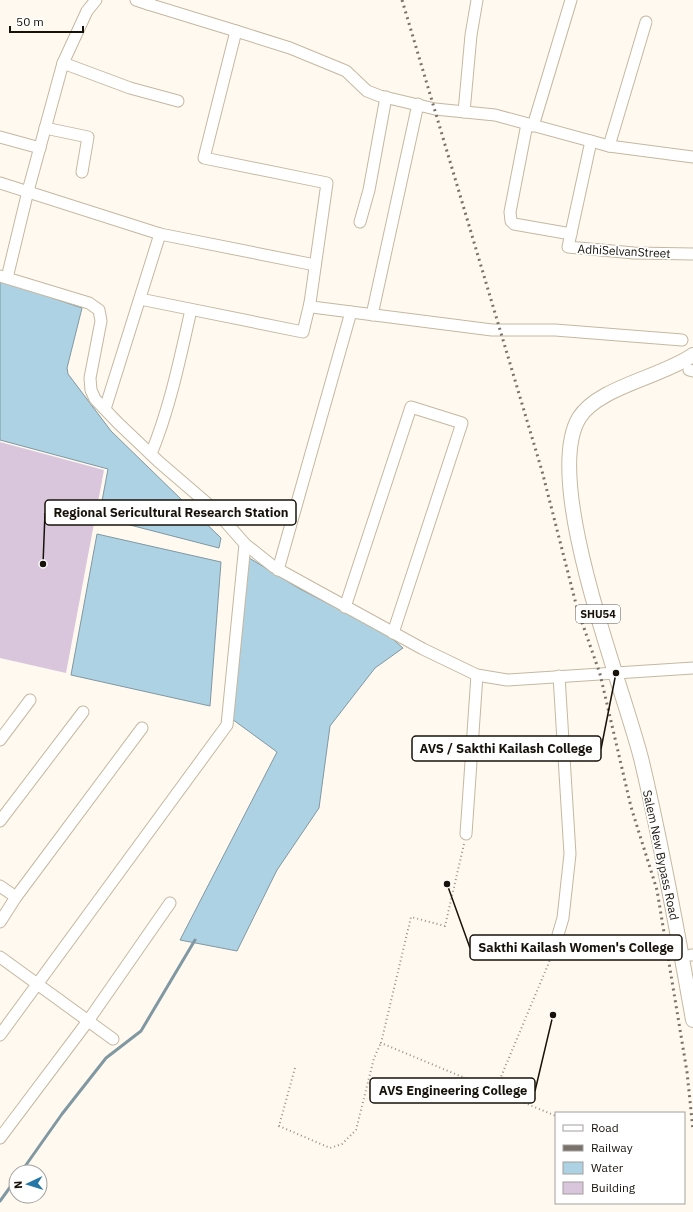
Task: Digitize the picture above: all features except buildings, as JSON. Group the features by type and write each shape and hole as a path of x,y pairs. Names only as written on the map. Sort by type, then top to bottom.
{"main road":[{"path":"569,463 566,450 569,425 575,413 587,398 600,390 676,358 688,344"},
{"name":"Salem New Bypass Road","path":"693,356 678,365 604,396 590,406 578,420 574,430 569,463 572,507 578,539 602,630 642,762 666,872 693,1020"},
{"name":"Salem New Bypass Road","path":"642,762 659,808 672,856 692,955 693,969"}],"street":[{"path":"96,0 86,11 63,62 4,277 89,303 99,310 100,327 90,378 90,390 95,399 150,454 216,511 245,544 278,570 393,633 477,675 508,680 693,668"},
{"path":"136,0 149,2 290,48 346,71 367,91 386,97 435,109 496,115 609,146 693,157"},
{"path":"464,112 471,35 477,0"},
{"path":"571,0 530,125 510,212 511,221 514,224 571,234"},
{"path":"609,146 646,22"},
{"path":"140,299 303,332 310,303 326,184 204,158 236,31"},
{"path":"63,62 130,88 178,101"},
{"path":"360,222 369,190 386,97"},
{"path":"372,315 418,104"},
{"path":"45,128 88,136 82,172"},
{"path":"0,137 40,148"},
{"name":"AdhiSelvanStreet","path":"591,141 568,247 634,253 693,254"},
{"path":"0,182 160,234 315,265"},
{"path":"105,409 160,234"},
{"path":"310,303 312,307 492,330 555,330 688,344"},
{"path":"150,454 164,418 191,310"},
{"path":"278,570 351,312"},
{"path":"345,607 411,407 462,423 393,633"},
{"path":"0,1035 227,725 245,544"},
{"path":"466,834 477,675"},
{"path":"553,952 563,918 570,854 559,676"},
{"path":"0,740 30,700"},
{"path":"0,821 83,712"},
{"path":"0,922 16,897 142,728"},
{"path":"0,886 16,897"},
{"path":"0,1138 88,1021 170,903"},
{"path":"0,957 113,1039"}],"path":[{"path":"295,1068 279,1126 330,1148 342,1144 356,1130 374,1058 381,1043 411,917 445,926 466,834"},
{"path":"495,1091 553,952"},
{"path":"381,1043 555,1116"}],"water":[{"path":"0,280 82,308 67,368 68,374 111,431 221,538 219,548 99,517 108,469 0,440"},
{"path":"97,534 221,562 210,706 71,675"},
{"path":"246,556 300,589 387,634 403,648 375,668 330,726 319,808 277,870 237,951 180,940 277,752 232,719"}],"waterway":[{"path":"27,1164 62,1114 106,1058 141,1031 195,940"},
{"path":"0,1201 8,1190"}],"railway":[{"path":"402,0 542,471 577,608 600,674 631,807 657,890 687,1072 693,1130"}],"place":[{"name":"Regional Sericultural Research Station","path":"43,564"},
{"name":"AVS / Sakthi Kailash College","path":"616,673"},
{"name":"Sakthi Kailash Women's College","path":"447,884"},
{"name":"AVS Engineering College","path":"553,1015"}]}
